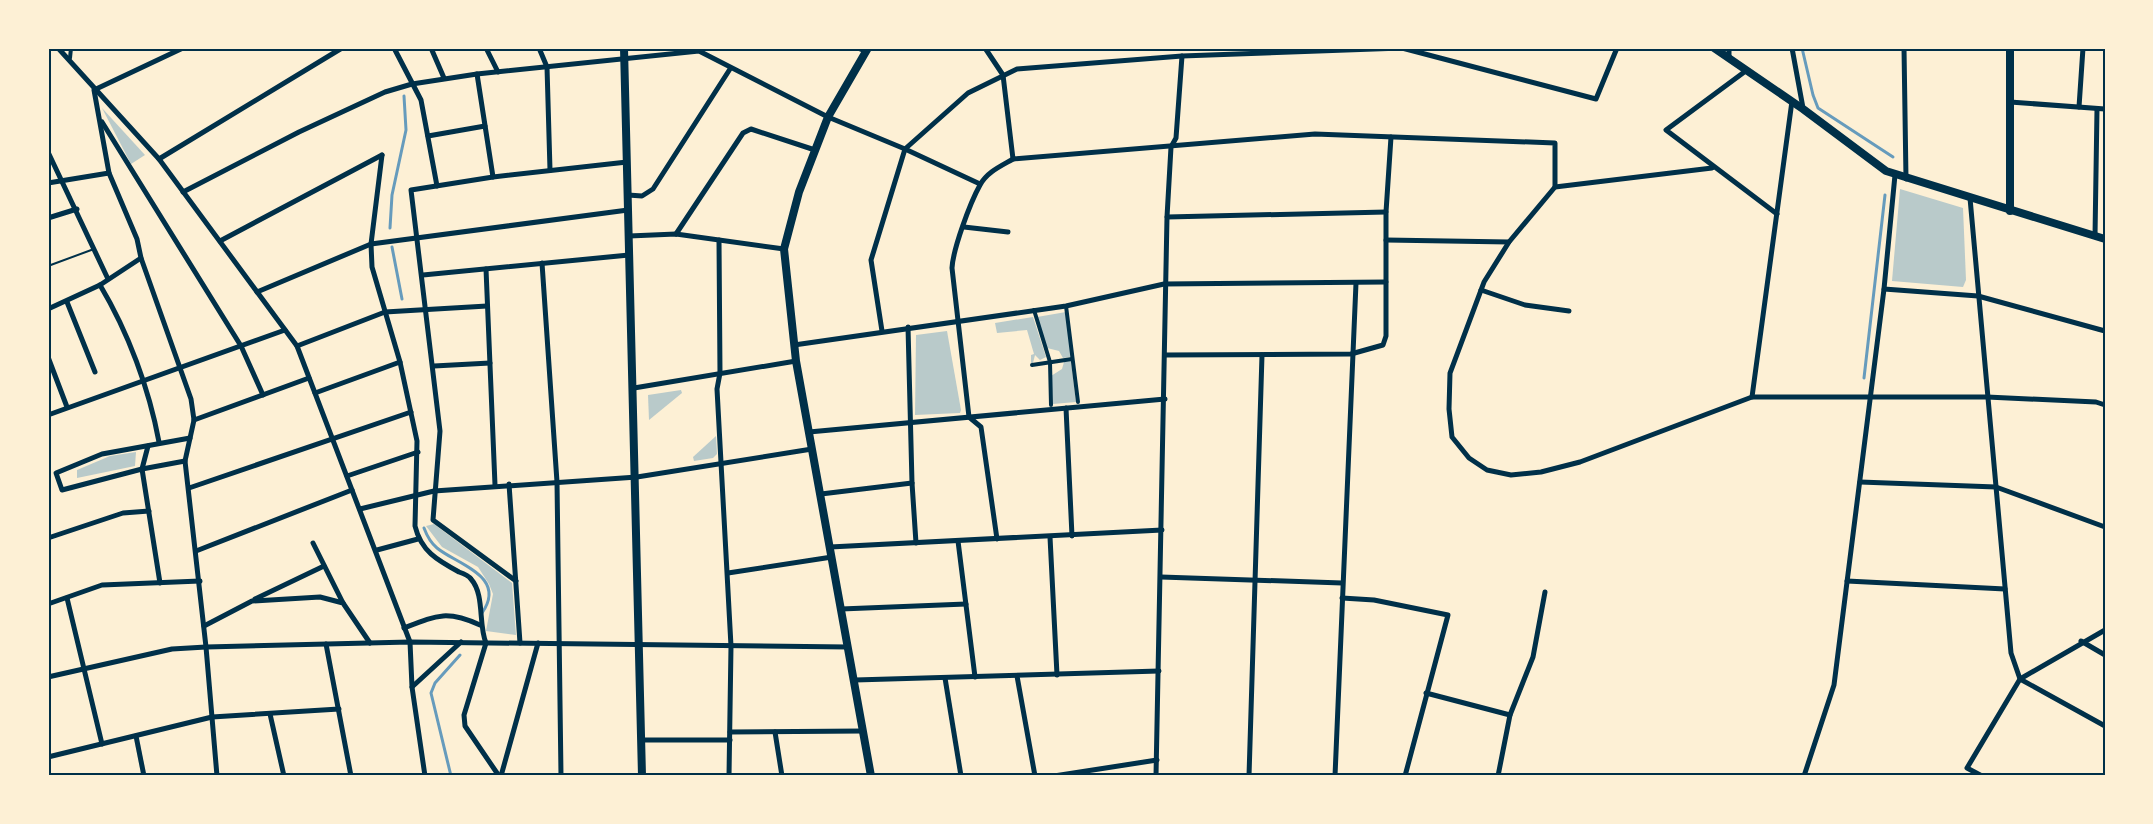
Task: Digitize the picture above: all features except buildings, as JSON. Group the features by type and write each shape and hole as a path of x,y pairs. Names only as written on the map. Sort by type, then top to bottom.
{"main road":[{"path":"624,48 637,477 642,776"},
{"path":"1714,48 1792,101 1886,171 2105,239"},
{"path":"2010,48 2010,211"},
{"path":"864,49 828,117 799,192 784,249 796,360 871,776"}],"street":[{"path":"58,48 159,159 297,346 410,642 412,687 425,776"},
{"path":"70,58 72,48"},
{"path":"94,90 183,48"},
{"path":"159,159 342,48"},
{"path":"394,48 421,100 437,186"},
{"path":"431,48 444,78"},
{"path":"486,48 498,72"},
{"path":"539,48 547,67 550,170"},
{"path":"710,48 710,58"},
{"path":"985,48 1003,75 1013,159"},
{"path":"882,332 871,260 905,148 968,93 1017,69 1182,56 1402,48 1596,99 1617,48"},
{"path":"1729,48 1729,57"},
{"path":"1792,48 1803,109"},
{"path":"1904,48 1906,179"},
{"path":"2079,107 2083,48"},
{"path":"183,192 300,132 385,92 412,84 477,74 699,51 730,69 828,117 905,148 980,184"},
{"path":"1156,776 1165,399 1164,284 1171,147 1176,138 1182,56"},
{"path":"628,195 642,195 653,189 730,69"},
{"path":"1747,70 1666,130 1712,168 1777,214"},
{"path":"477,74 493,177"},
{"path":"94,90 109,173 137,239 141,258 191,399 194,420 185,461 207,647 217,776"},
{"path":"1752,397 1792,101"},
{"path":"2010,102 2105,109"},
{"path":"2095,236 2097,109"},
{"path":"99,118 241,346 262,395"},
{"path":"428,136 485,126"},
{"path":"676,234 743,133 751,129 815,150"},
{"path":"997,539 981,427 969,417 957,320 953,255 980,184 991,172 1013,159 1316,134 1555,143 1555,187 1509,242 1481,290 1450,373 1449,409 1452,437 1469,458 1487,470 1511,475 1541,472 1580,462 1752,397 1987,397 2096,402 2105,405"},
{"path":"2097,136 2105,138"},
{"path":"1165,355 1351,354 1383,345 1386,336 1386,212 1391,137"},
{"path":"48,152 61,182 77,208 108,279"},
{"path":"220,242 382,154 371,244 372,267 400,362 418,452 414,510 418,539 428,554 471,578 479,596 480,625 486,643 464,715 465,726 500,776"},
{"path":"516,581 433,520 440,431 434,366 411,190 493,177 627,162"},
{"path":"1555,187 1712,168"},
{"path":"48,183 109,173"},
{"path":"1804,776 1834,685 1884,289 1895,175"},
{"path":"1970,198 2011,653 2020,679 2105,726"},
{"path":"48,218 77,208"},
{"path":"257,292 371,244 628,210"},
{"path":"1167,217 1386,212"},
{"path":"964,227 1008,232"},
{"path":"629,236 676,234 784,249"},
{"path":"719,240 720,374 717,389 723,463 731,645 729,776"},
{"path":"1386,240 1509,242"},
{"path":"423,275 629,255"},
{"path":"48,309 100,285 141,258"},
{"path":"542,263 557,482 561,776"},
{"path":"486,269 495,485"},
{"path":"795,345 1066,306 1164,284 1386,282"},
{"path":"1335,776 1351,354 1356,283"},
{"path":"100,285 115,310 142,381 159,442"},
{"path":"1884,289 1978,296 2105,331"},
{"path":"1481,290 1515,303 1569,311"},
{"path":"67,302 95,372"},
{"path":"297,346 385,312 423,312 487,306"},
{"path":"1066,306 1077,402"},
{"path":"1034,310 1050,362 1051,405"},
{"path":"908,327 916,543"},
{"path":"48,414 285,330"},
{"path":"1249,776 1262,355"},
{"path":"48,357 50,370 67,407"},
{"path":"1032,365 1072,359"},
{"path":"634,388 796,360"},
{"path":"315,393 400,362"},
{"path":"434,366 489,363"},
{"path":"194,420 309,378"},
{"path":"809,432 1165,399"},
{"path":"1066,408 1072,536"},
{"path":"189,488 411,412"},
{"path":"48,476 102,454 190,438"},
{"path":"148,446 142,469 160,583"},
{"path":"360,509 434,490 637,477 812,449"},
{"path":"347,477 418,452"},
{"path":"56,473 62,490 142,469 185,461"},
{"path":"1860,482 1996,487 2105,527"},
{"path":"820,494 912,483"},
{"path":"509,484 520,643"},
{"path":"196,551 352,490"},
{"path":"48,538 123,513 149,511"},
{"path":"830,548 1162,530"},
{"path":"1050,537 1057,675"},
{"path":"376,550 418,539"},
{"path":"958,541 975,677"},
{"path":"313,543 343,603 370,643"},
{"path":"728,573 832,557"},
{"path":"204,626 324,566"},
{"path":"1161,577 1342,583"},
{"path":"48,604 102,585 200,581"},
{"path":"1847,581 2005,589"},
{"path":"1498,776 1510,715 1533,657 1545,592"},
{"path":"252,601 320,597 343,603"},
{"path":"67,598 102,744"},
{"path":"1342,598 1374,600 1448,615 1405,776"},
{"path":"841,609 966,604"},
{"path":"404,628 443,614 456,615 480,625"},
{"path":"1982,776 1967,768 2020,679 2081,641 2105,630"},
{"path":"2081,641 2105,655"},
{"path":"48,677 172,650 207,647 461,642 848,647"},
{"path":"412,687 461,642"},
{"path":"326,644 351,776"},
{"path":"500,776 538,644"},
{"path":"855,680 1159,671"},
{"path":"1017,676 1035,776"},
{"path":"945,678 961,776"},
{"path":"1426,693 1510,715"},
{"path":"48,758 212,717 339,709"},
{"path":"270,714 284,776"},
{"path":"730,732 863,731"},
{"path":"775,732 782,776"},
{"path":"136,736 144,776"},
{"path":"641,740 730,741"},
{"path":"1054,776 1157,760"}],"lane":[{"path":"48,266 94,249"}],"shaded area":[{"path":"102,108 145,155 131,164"},
{"path":"1900,189 1963,208 1966,280 1963,287 1892,281"},
{"path":"1066,312 1071,357 1063,358 1059,351 1047,348 1037,317"},
{"path":"1033,317 1046,357 1040,360 1035,355 1031,364 1031,355 1034,354 1027,330 997,333 995,323"},
{"path":"947,331 960,413 915,415 916,335"},
{"path":"1071,361 1076,402 1053,404 1051,376 1062,369 1064,362"},
{"path":"681,390 682,393 649,420 648,395"},
{"path":"716,436 717,454 713,458 694,461 693,457"},
{"path":"136,452 135,466 77,478 77,470 110,456"},
{"path":"434,524 512,583 516,635 486,631 493,594 489,584 478,567 442,547 426,526"}],"waterway":[{"path":"1802,48 1818,108 1893,157"},
{"path":"390,228 392,195 406,130 404,96"},
{"path":"1864,378 1885,195"},
{"path":"392,247 402,299"},
{"path":"424,528 429,539 437,548 484,580 489,589 488,600 482,613"},
{"path":"451,776 431,693 435,683 460,655"}]}
